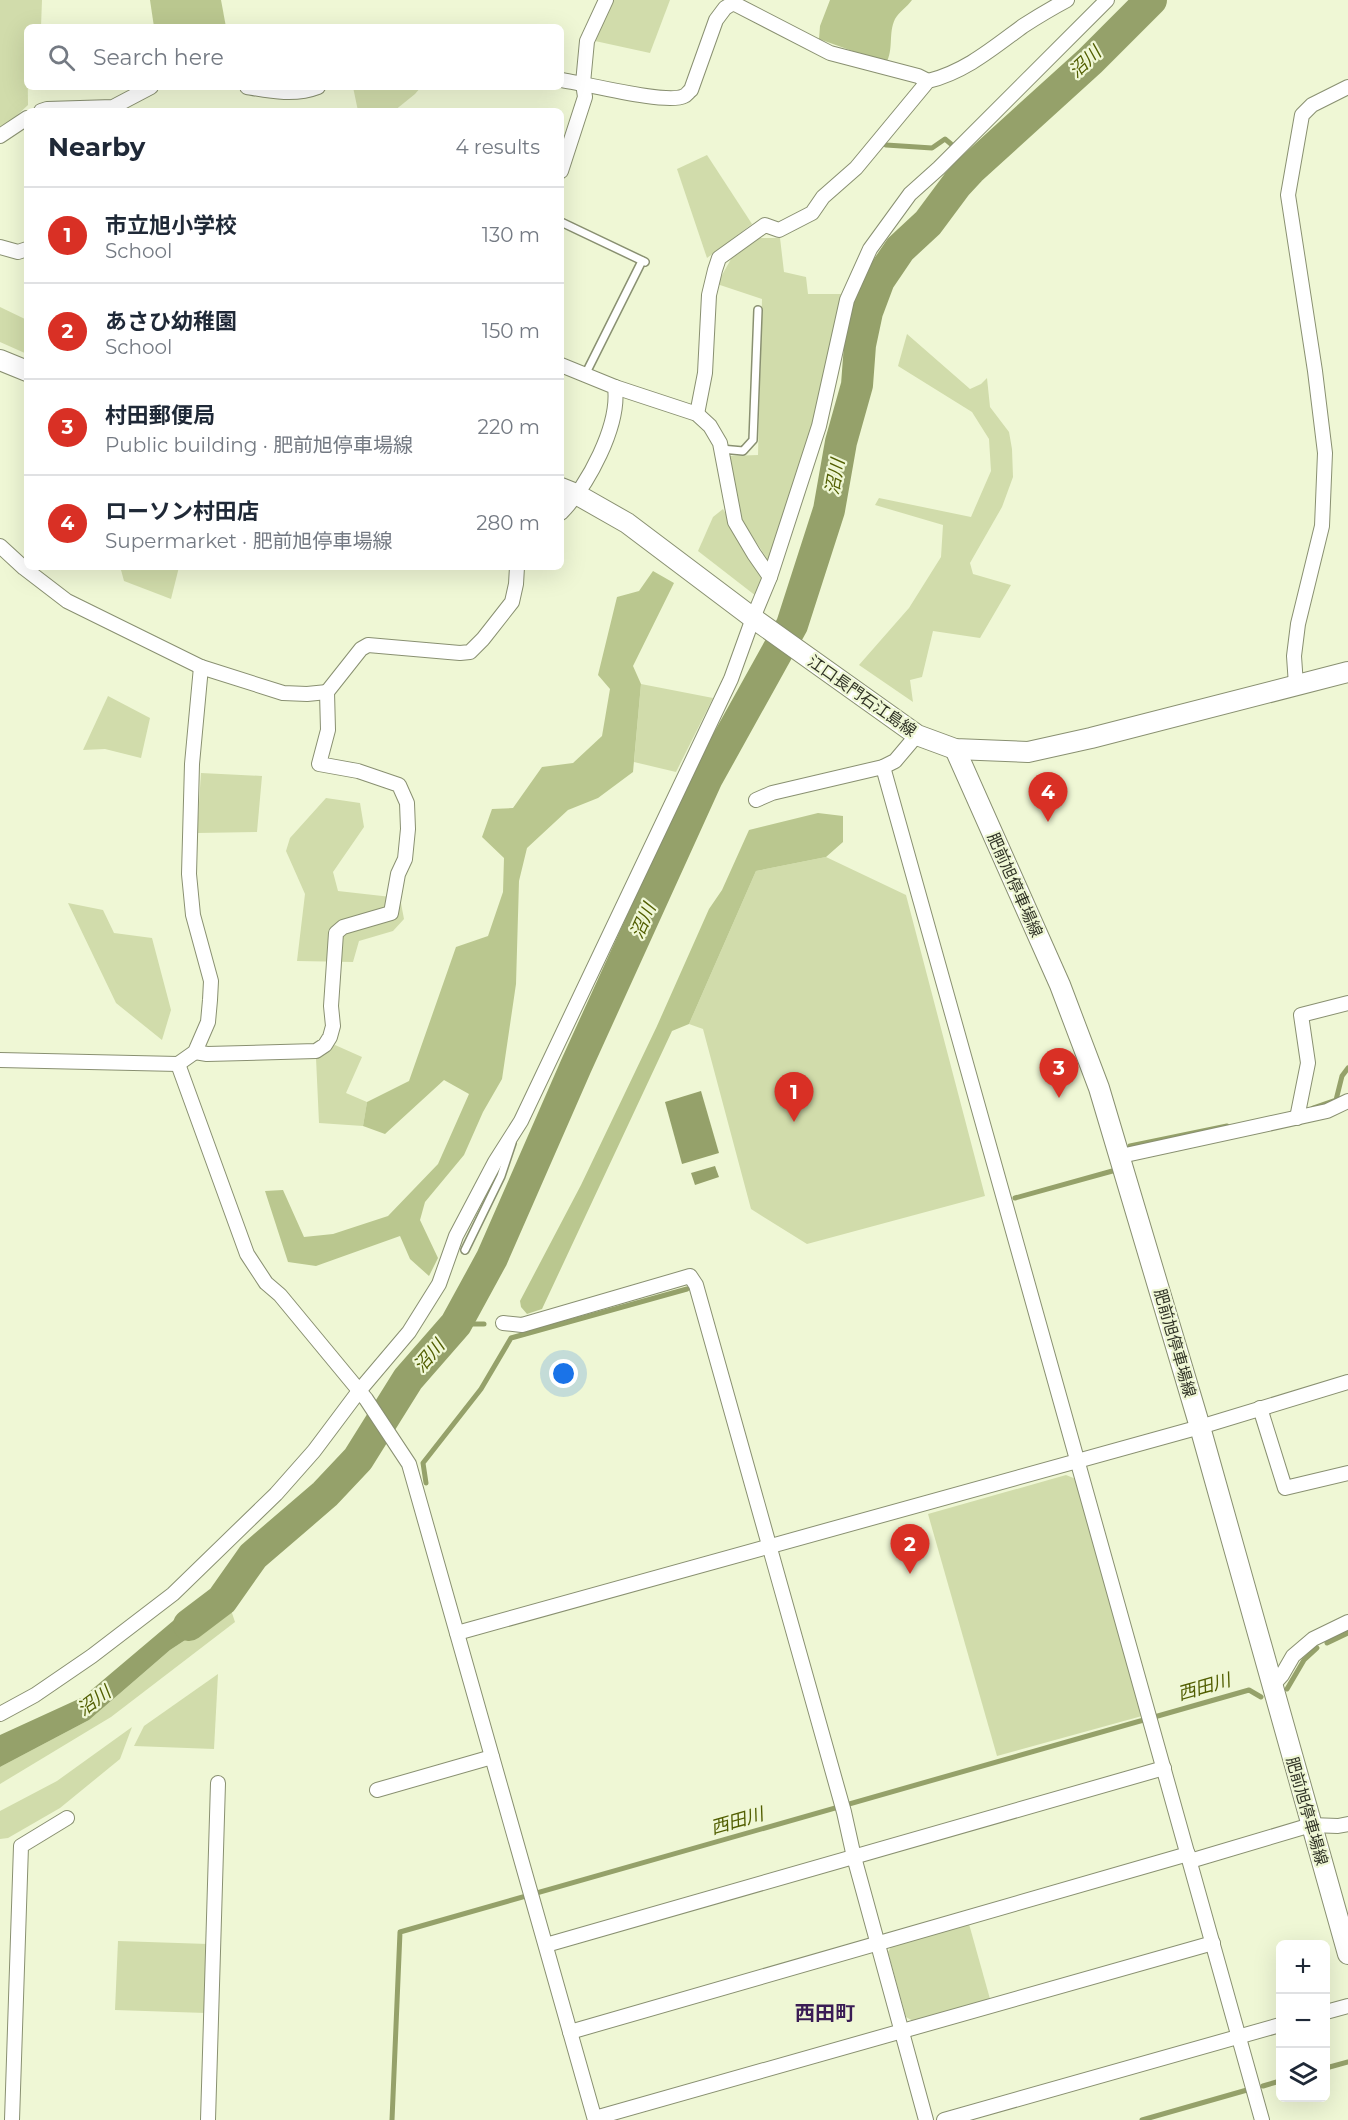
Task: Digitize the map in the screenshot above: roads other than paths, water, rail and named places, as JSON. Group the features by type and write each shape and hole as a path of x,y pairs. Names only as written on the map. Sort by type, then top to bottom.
{"main road":[{"path":"0,360 24,370"},
{"name":"江口長門石江島線","path":"568,491 627,523 753,618 917,735 955,749 1028,752 1348,672"},
{"name":"肥前旭停車場線","path":"955,749 1060,985 1099,1088 1200,1427 1348,1954"}],"street":[{"path":"564,162 585,97 583,83 587,41 606,0"},
{"path":"697,414 705,373 709,296 719,258 765,225 779,230 812,213 823,197 855,168 928,81 945,77 976,61 1025,25 1067,0"},
{"path":"0,1714 35,1695 92,1656 173,1594 276,1494 363,1395 409,1332 439,1284 456,1236 495,1162 520,1121 731,679 770,577 819,426 847,300 870,249 910,194 939,168 1107,0"},
{"path":"564,80 650,97 672,99 684,96 691,90 716,20 725,8 733,3 830,53 918,75 928,81"},
{"path":"1296,685 1294,656 1298,624 1322,526 1325,453 1288,195 1302,115 1312,105 1348,87"},
{"path":"116,108 147,90"},
{"path":"266,90 278,92 309,90"},
{"path":"0,136 24,120"},
{"path":"0,247 18,252 24,250"},
{"path":"564,366 615,387 697,414 710,426 721,449 735,522 770,577"},
{"path":"568,491 587,479 604,446 617,400 615,387"},
{"path":"0,546 24,568"},
{"path":"27,570 67,601 201,666 283,693 327,692"},
{"path":"195,1052 207,1054 316,1051 325,1045 333,1026 331,1006 336,933 343,927 385,917 391,913 398,873 405,859 408,829 407,803 399,785 358,771 319,764 328,730 327,692 361,649 368,645 470,652 512,602 517,570"},
{"path":"0,1060 178,1064 195,1052 208,1022 210,990 210,981 193,915 189,874 192,764 201,666"},
{"path":"756,800 772,793 883,767 895,760 917,735"},
{"path":"883,767 1262,2120"},
{"path":"1297,1118 1308,1063 1301,1014 1348,1003"},
{"path":"178,1064 247,1254 266,1283 280,1295 363,1395 409,1464 595,2119 1213,1943"},
{"path":"1121,1156 1327,1111 1348,1101"},
{"path":"503,1323 522,1325 690,1276 696,1285 842,1806 926,2120"},
{"path":"457,1633 1200,1427 1348,1382"},
{"path":"1260,1408 1285,1488 1348,1473"},
{"path":"1272,1686 1282,1675 1293,1656 1313,1639 1348,1622"},
{"path":"377,1790 492,1757"},
{"path":"546,1945 1164,1768"},
{"path":"208,2120 218,1783"},
{"path":"12,2120 21,1846 67,1818"},
{"path":"570,2031 878,1943 1311,1825 1348,1824"},
{"path":"1330,2012 1348,2006"},
{"path":"944,2120 1276,2026"}],"lane":[{"path":"564,223 644,262 585,375"},
{"path":"721,449 743,451 753,440 758,310"},
{"path":"465,1250 501,1176 520,1121"}],"water":[{"path":"701,1091 719,1153 682,1164 665,1102"},
{"path":"715,1166 719,1177 695,1185 691,1173"},
{"path":"212,1588 231,1610 170,1650 89,1720 0,1767 0,1735 83,1697"}],"waterway":[{"name":"沼川","path":"189,1625 222,1600 253,1556 325,1494 358,1459 408,1379 456,1324 492,1258 576,1066 707,778 792,625 829,510 841,442 857,385 860,345 867,312 879,280 900,249 928,223 970,170 1090,61 1151,0"},
{"path":"886,145 932,148 945,139 951,144"},
{"path":"1313,1108 1336,1100 1342,1076 1348,1068"},
{"path":"1130,1146 1227,1126"},
{"path":"1015,1198 1116,1170"},
{"path":"426,1483 423,1463 481,1389 511,1338 687,1289"},
{"path":"456,1324 484,1324"},
{"path":"1327,1643 1348,1633"},
{"path":"1287,1689 1304,1660 1317,1648"},
{"name":"西田川","path":"392,2120 400,1932 1249,1690 1261,1697"},
{"path":"1330,2067 1348,2062"},
{"path":"1263,2086 1276,2082"},
{"path":"1142,2120 1247,2090"}],"place":[{"name":"ローソン村田店","path":"1048,822"},
{"name":"村田郵便局","path":"1059,1098"},
{"name":"市立旭小学校","path":"794,1122"},
{"name":"あさひ幼稚園","path":"910,1574"}],"district":[{"name":"西田町","path":"825,2013"}]}
